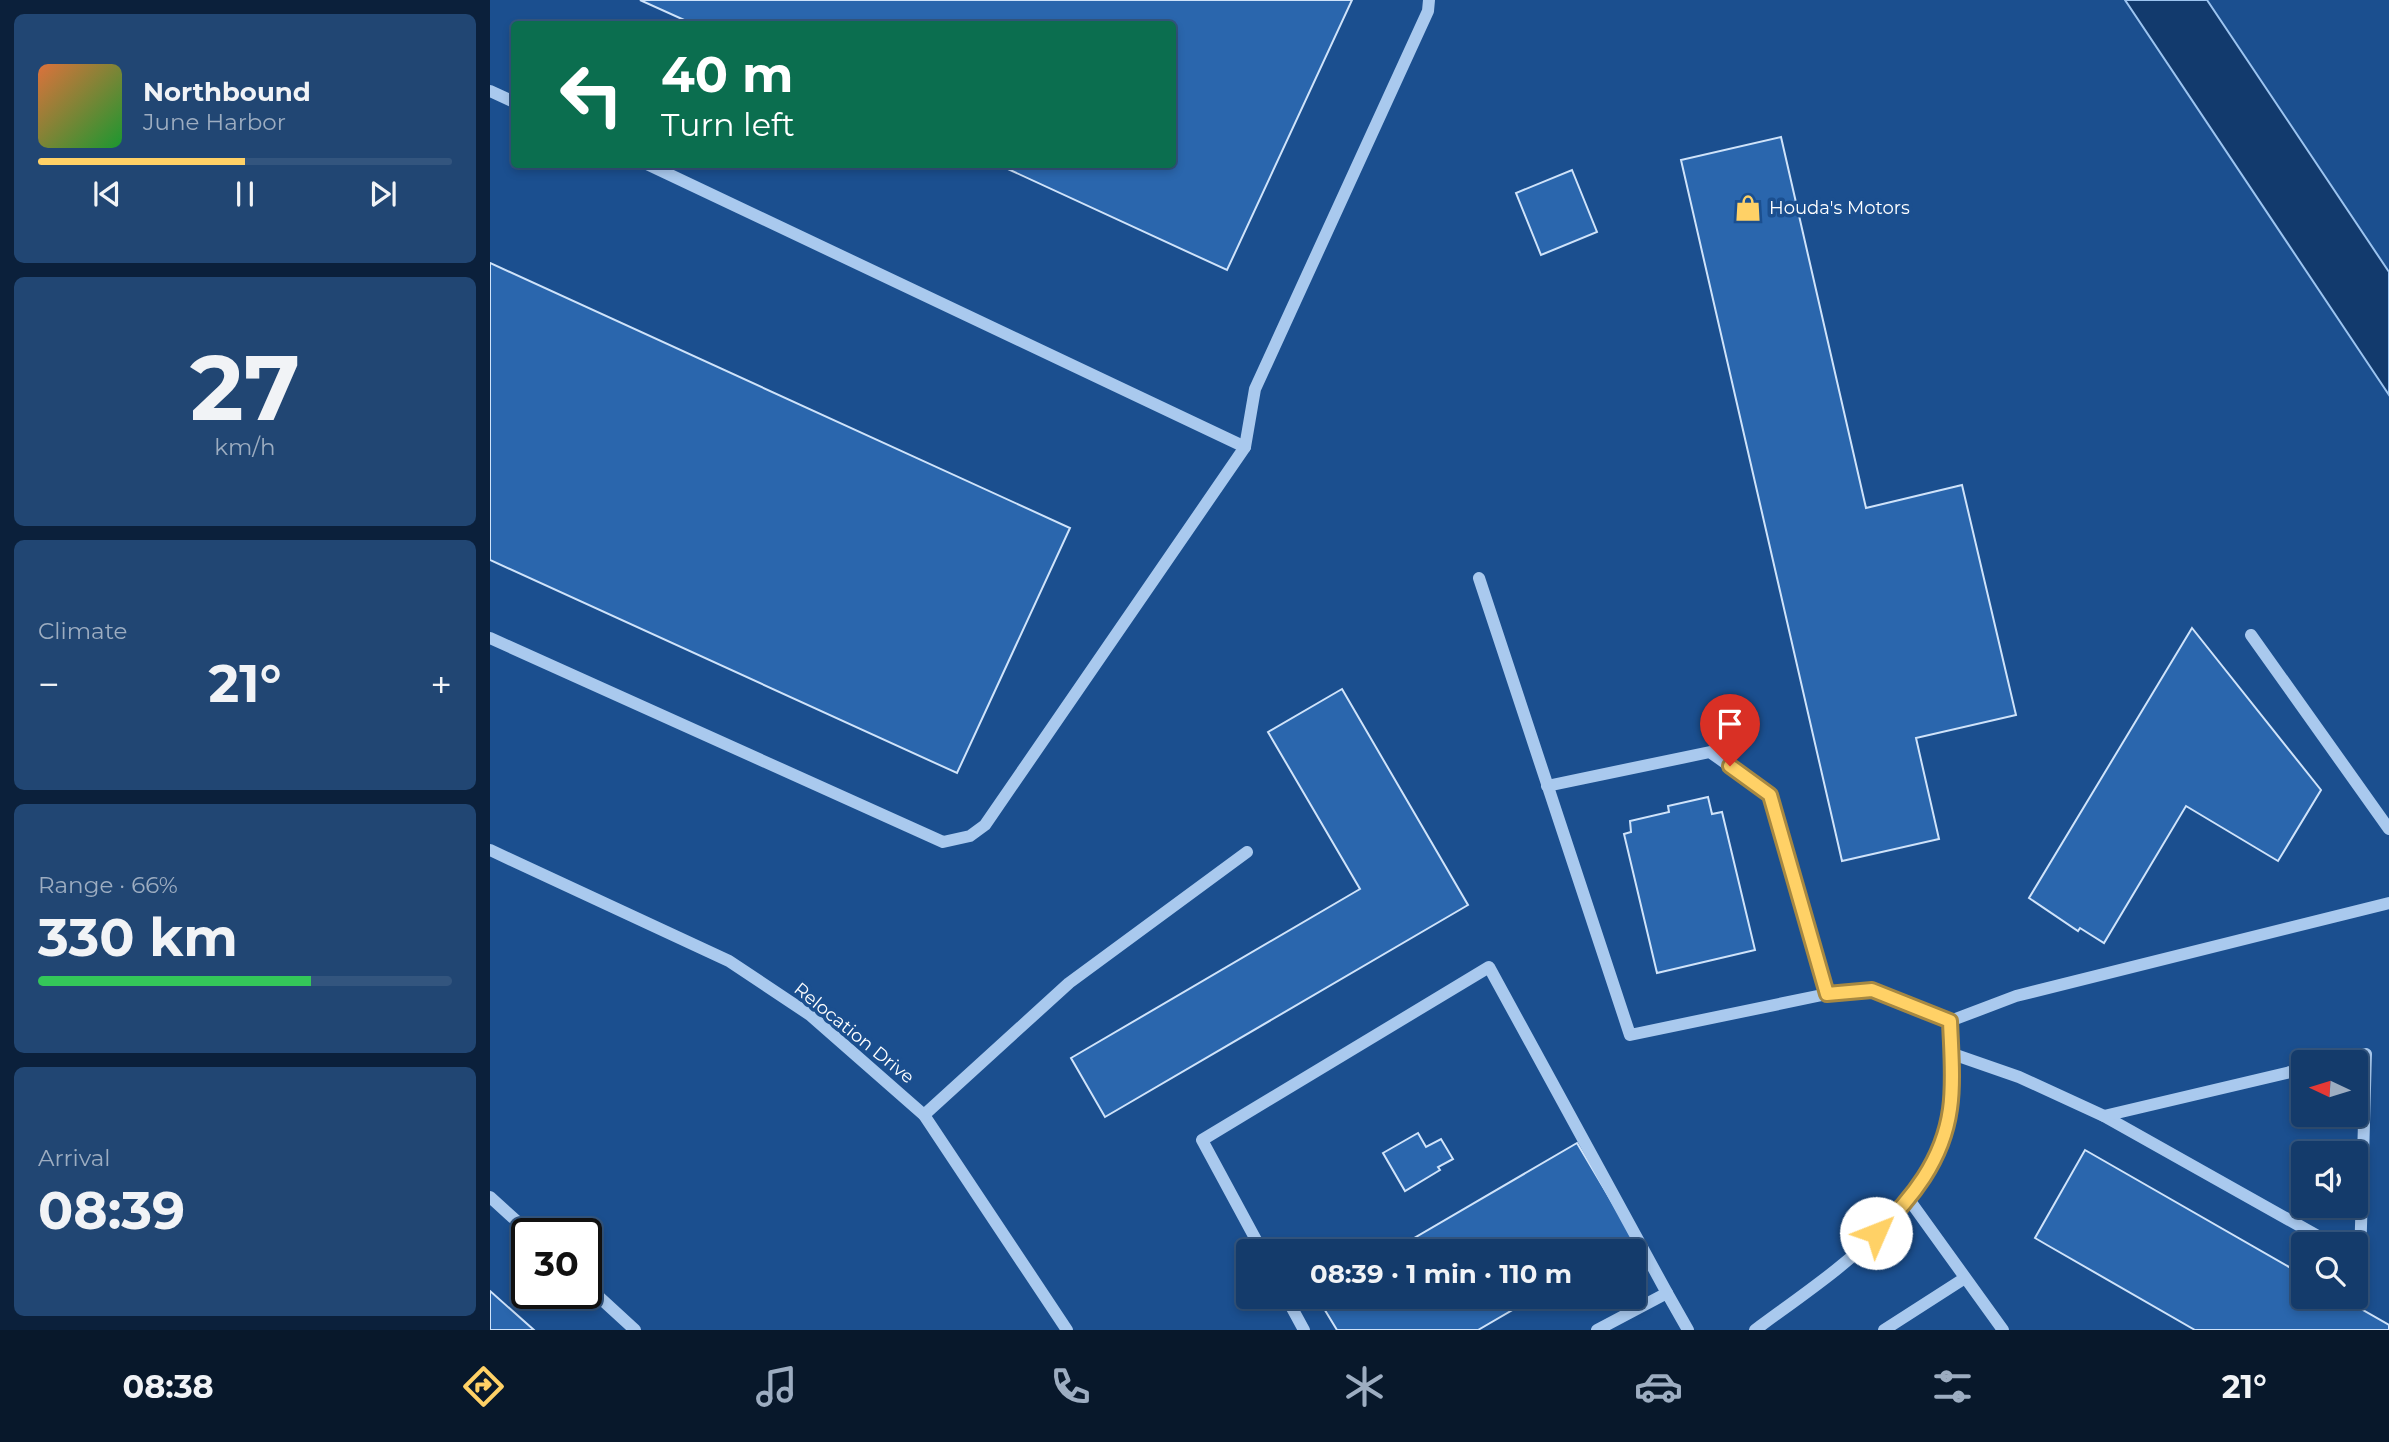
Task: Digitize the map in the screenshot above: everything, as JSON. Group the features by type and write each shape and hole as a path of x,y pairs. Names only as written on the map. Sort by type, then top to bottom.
{"street":[{"path":"490,638 943,842 970,836 985,825 1245,447 1255,389 1428,11 1429,0"},
{"path":"490,90 511,100"},
{"path":"655,168 1245,447"},
{"path":"1479,578 1630,1035 1827,994 1872,990 1950,1021 2016,996 2389,903"},
{"path":"2251,635 2389,829"},
{"path":"1547,786 1710,752 1770,795 1827,994"},
{"name":"Relocation Drive","path":"490,850 729,961 810,1015 924,1115 1067,1330"},
{"path":"924,1115 1069,983 1247,852"},
{"path":"1256,1239 1202,1140 1489,967 1638,1239"},
{"path":"1755,1330 1843,1265 1910,1201 1934,1160 1950,1109 1950,1021"},
{"path":"1951,1053 2019,1077 2104,1116 2311,1232"},
{"path":"2104,1116 2291,1072"},
{"path":"2361,1232 2364,1127"},
{"path":"490,1197 513,1218"},
{"path":"1910,1201 2003,1330"},
{"path":"1646,1255 1688,1330"},
{"path":"1884,1330 1965,1278"},
{"path":"1597,1330 1667,1293"},
{"path":"602,1300 635,1330"},
{"path":"1293,1309 1304,1330"}],"water":[{"path":"2125,0 2207,0 2389,272 2389,395"}],"building":[{"path":"640,0 1352,0 1227,270 1006,168 1176,168 1176,21 686,21"},
{"path":"1781,137 1866,508 1962,485 2016,715 1916,738 1939,839 1842,861 1681,160"},
{"path":"1572,170 1597,232 1541,255 1516,193"},
{"path":"490,263 1070,528 957,773 490,560"},
{"path":"2192,628 2321,790 2278,861 2186,806 2104,943 2080,928 2078,931 2029,898"},
{"path":"1342,689 1468,905 1105,1117 1071,1058 1360,889 1268,732"},
{"path":"1708,797 1712,814 1722,812 1755,950 1657,973 1624,834 1631,832 1630,821 1669,812 1668,806"},
{"path":"1418,1133 1426,1147 1441,1139 1453,1159 1405,1191 1383,1153"},
{"path":"1577,1143 1634,1239 1413,1239"},
{"path":"2085,1150 2291,1268 2291,1309 2361,1309 2389,1325 2389,1330 2195,1330 2035,1238"},
{"path":"490,1291 534,1330 490,1330"},
{"path":"1324,1309 1514,1309 1478,1330 1337,1330"}],"place":[{"name":"Houda's Motors","path":"1748,208"}],"route":[{"path":"1730,766 1770,795 1827,994 1872,990 1950,1021 1950,1109 1934,1160 1910,1201 1876,1233"}]}
